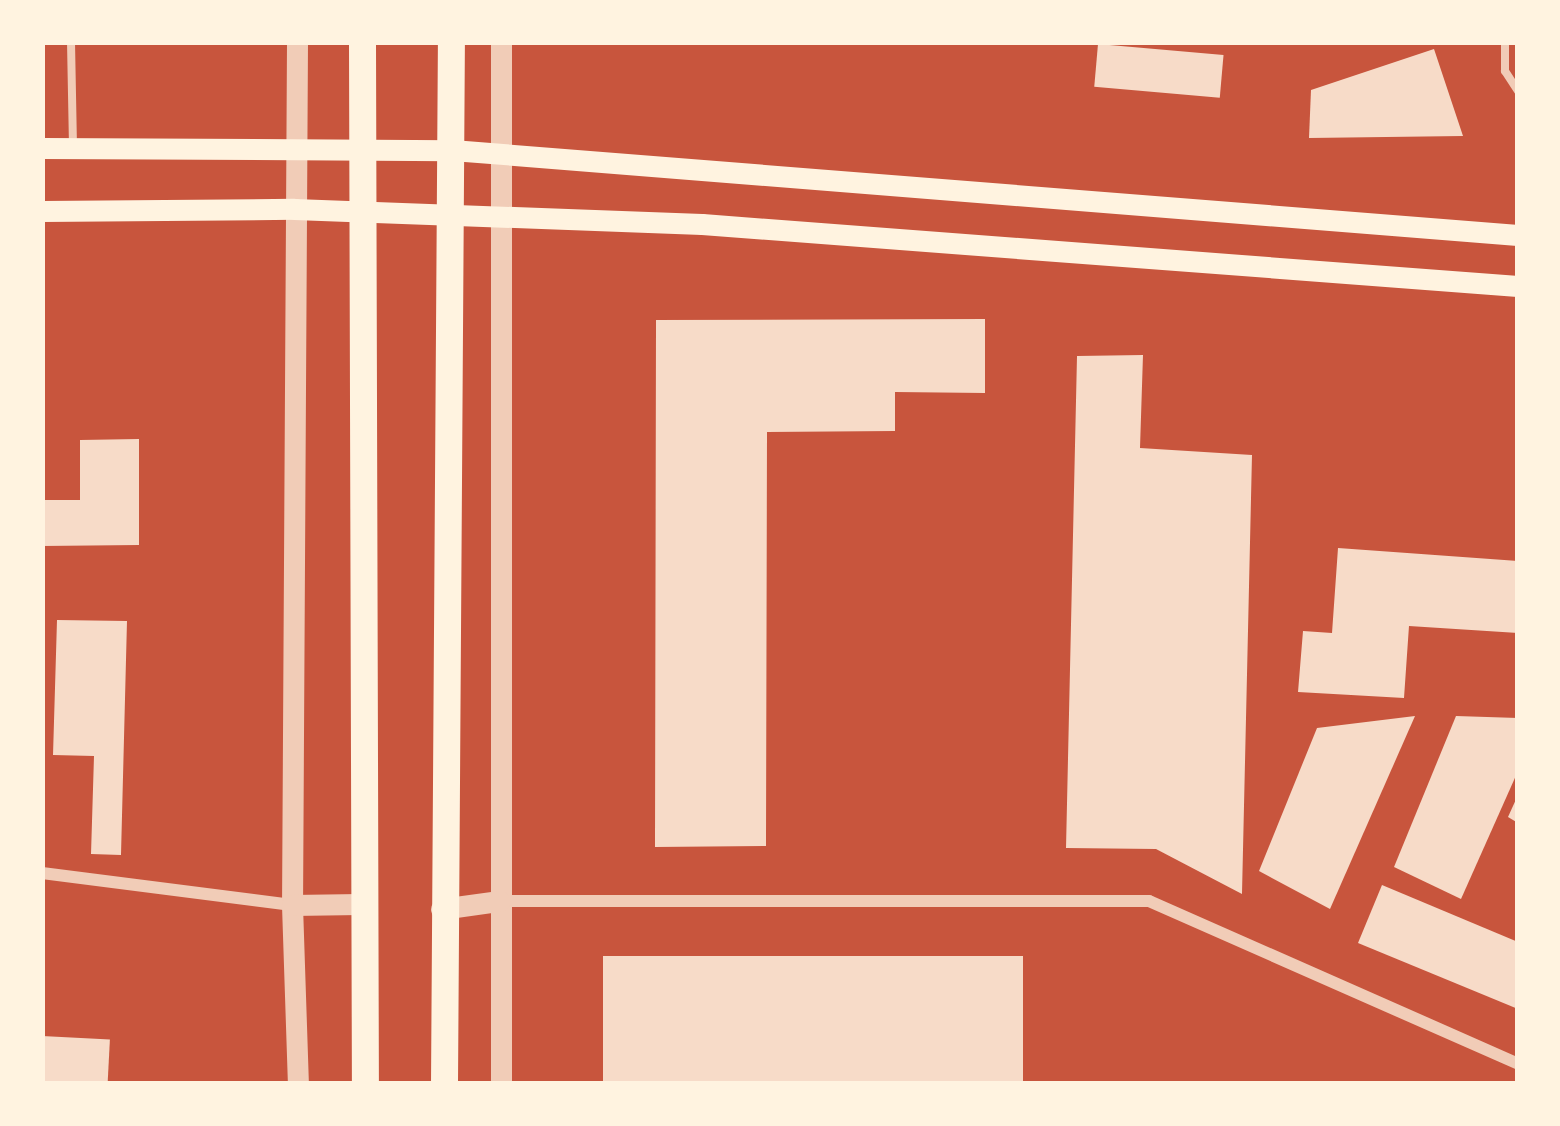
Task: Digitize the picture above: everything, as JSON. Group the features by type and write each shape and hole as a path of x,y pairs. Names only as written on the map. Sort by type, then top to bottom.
{"highway":[{"path":"362,42 360,904 364,1084"},
{"path":"444,1084 441,909 451,42"}],"main road":[{"path":"42,148 297,145 452,150 1518,235"},
{"path":"42,211 294,208 499,221 702,224 1518,286"}],"street":[{"path":"297,42 292,904 298,1084"},
{"path":"501,42 501,1084"},
{"path":"42,873 292,904 360,904"},
{"path":"441,909 499,901 1149,901 1518,1064"}],"lane":[{"path":"70,42 73,148"},
{"path":"1504,42 1505,70 1518,91"}],"building":[{"path":"1098,44 1224,55 1220,98 1094,87"},
{"path":"1434,49 1463,136 1309,138 1311,90"},
{"path":"985,319 985,393 895,392 895,431 767,432 766,846 655,847 656,320"},
{"path":"1143,355 1140,448 1252,455 1242,894 1156,849 1066,848 1077,356"},
{"path":"139,439 139,545 42,546 42,500 80,500 80,440"},
{"path":"1338,548 1518,561 1518,633 1409,626 1404,698 1298,692 1303,631 1332,633"},
{"path":"57,620 127,621 121,855 91,854 94,756 53,755"},
{"path":"1415,716 1330,909 1259,871 1317,728"},
{"path":"1456,716 1518,718 1518,771 1461,899 1394,867"},
{"path":"1518,795 1518,823 1508,817"},
{"path":"1382,885 1518,942 1518,1009 1358,943"},
{"path":"603,956 1023,956 1023,1084 603,1084"},
{"path":"42,1036 110,1040 108,1084 42,1084"}]}
